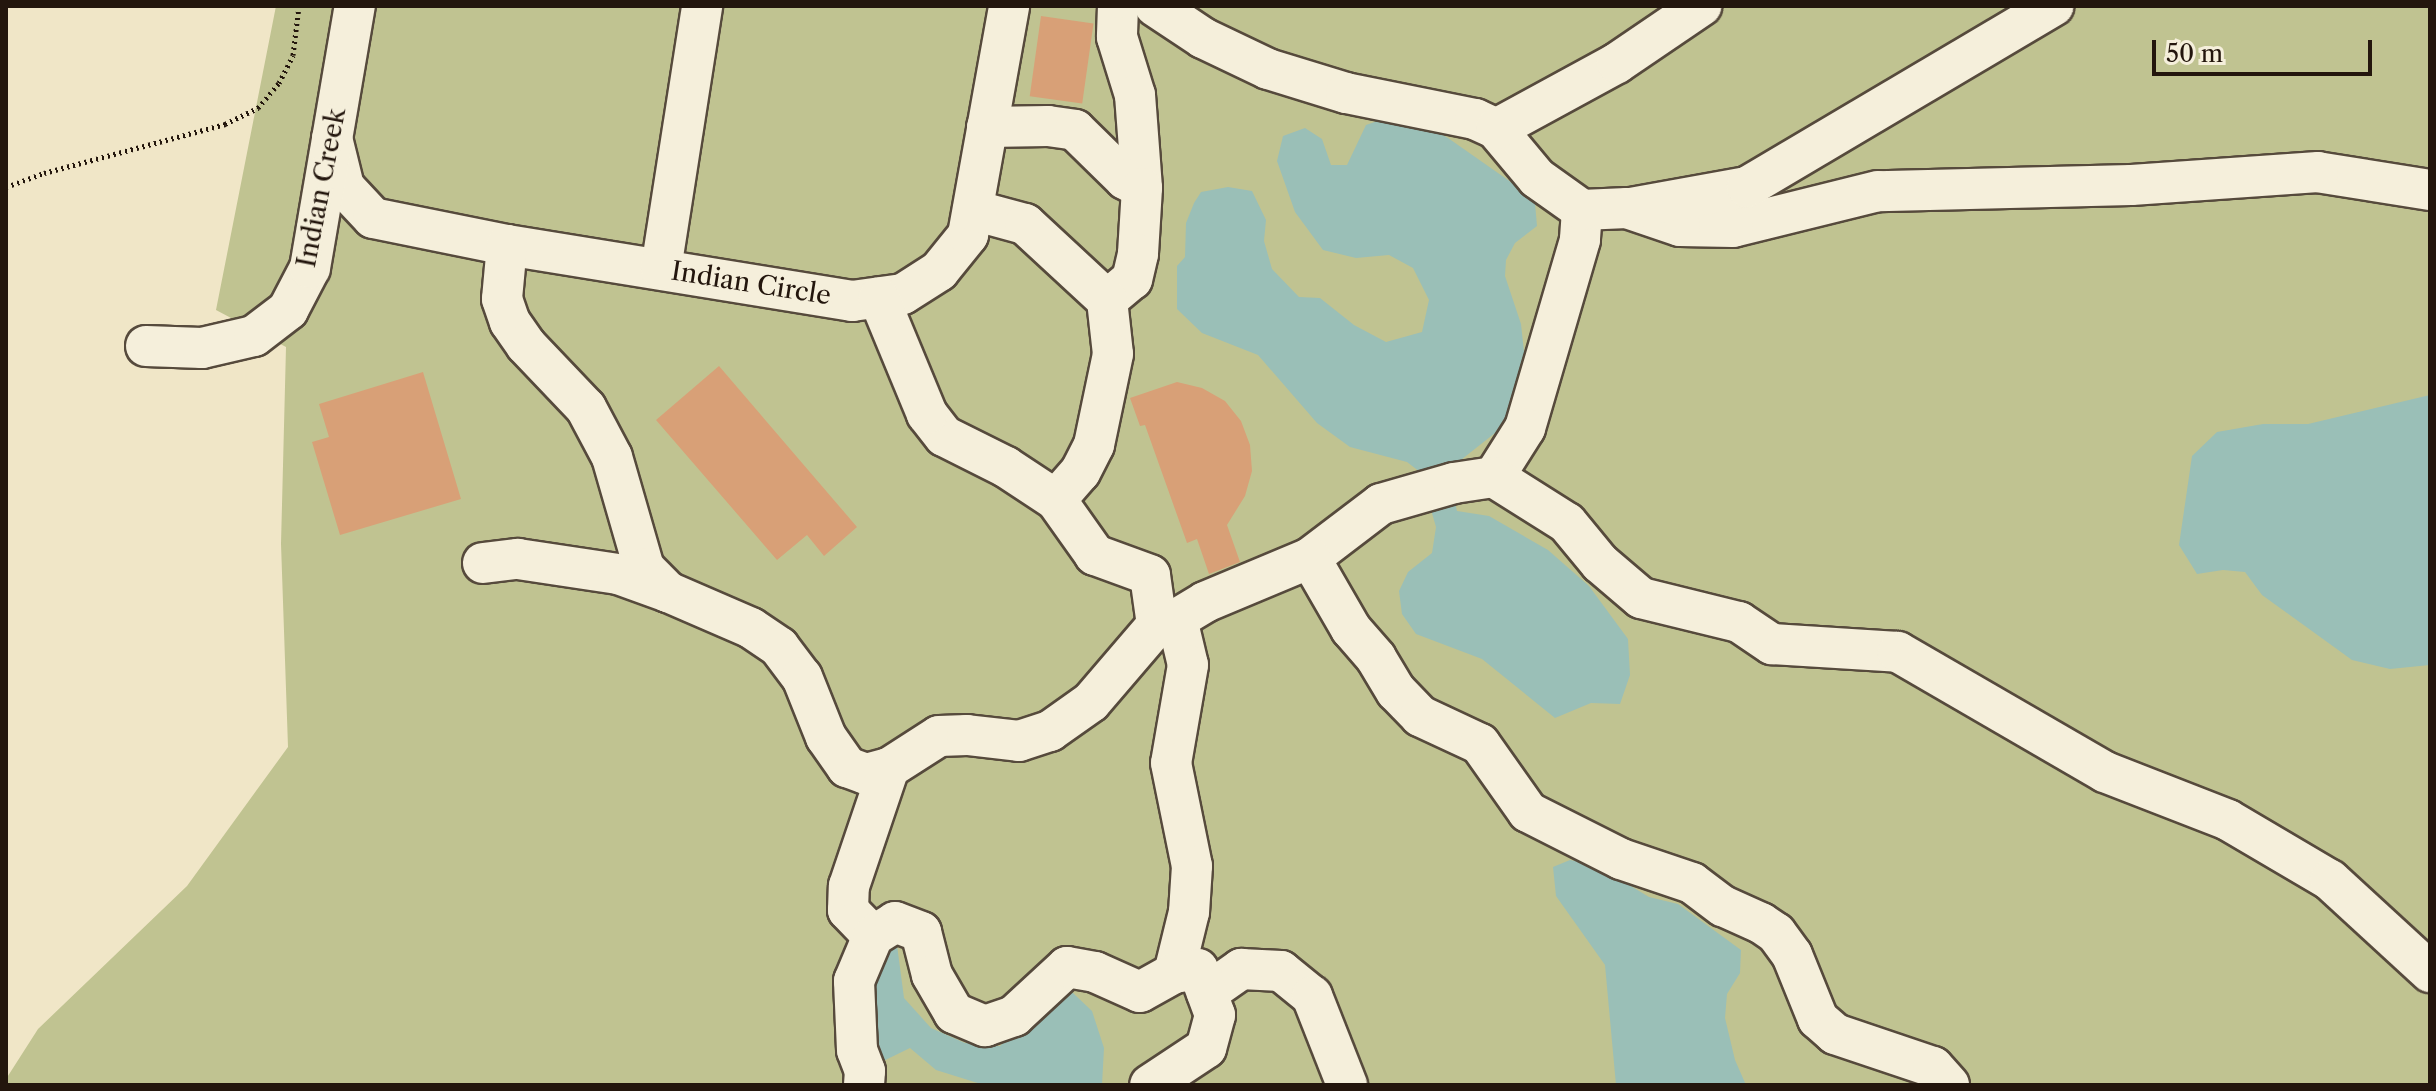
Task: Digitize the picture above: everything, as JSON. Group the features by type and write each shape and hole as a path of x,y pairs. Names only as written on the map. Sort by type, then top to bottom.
{"lane":[{"name":"Indian Creek","path":"146,346 202,348 254,336 288,310 310,268 355,6"},
{"path":"661,269 702,6"},
{"name":"Indian Circle","path":"332,138 344,187 373,218 507,245 852,301 903,294 939,271 968,235 1009,6"},
{"path":"1107,300 1132,279 1138,254 1142,188 1135,95 1117,37 1118,6"},
{"path":"1155,6 1203,38 1268,69 1346,93 1413,104 1475,119 1496,129 1537,178 1582,210 1627,208 1747,187 2053,6"},
{"path":"1496,129 1617,63 1701,6"},
{"path":"987,127 1048,126 1075,130 1125,179 1142,188"},
{"path":"1627,208 1680,226 1733,227 1878,191 2131,185 2318,172 2430,190"},
{"path":"973,210 1025,224 1107,300 1113,354 1094,445 1080,472 1056,500"},
{"path":"1494,477 1525,428 1580,240 1582,210"},
{"path":"507,245 502,299 510,322 526,345 586,408 612,457 644,568 668,592"},
{"path":"879,298 927,414 944,436 1006,467 1056,500 1095,555 1150,575 1167,622 1188,665 1171,763 1192,866 1190,983 1215,1015 1206,1048 1150,1085"},
{"path":"483,563 518,559 618,574 751,628 779,647 802,677 826,737 847,767 866,774 889,768 939,736 967,735 1019,741 1050,731 1091,702 1167,622 1205,602 1310,558 1381,504 1438,487 1494,477 1559,517 1600,563 1641,598 1739,622 1772,644 1898,652 2105,772 2228,820 2330,880 2430,972"},
{"path":"1310,558 1351,629 1376,658 1396,691 1420,716 1480,744 1528,812 1621,859 1692,883 1723,906 1761,923 1776,933 1792,955 1818,1019 1835,1034 1933,1067 1949,1085"},
{"path":"873,936 848,910 849,886 889,768"},
{"path":"864,1085 865,1071 857,1050 854,981 873,936 895,922 921,932 932,975 954,1013 985,1026 1014,1016 1067,967 1095,972 1140,992 1241,969 1281,971 1312,996 1347,1085"}],"path":[{"path":"6,187 44,173 225,124 258,108 279,83 293,55 299,6"}],"green space":[{"path":"276,6 2430,6 2430,1085 6,1085 6,1079 38,1029 187,886 288,747 281,544 286,347 216,310"}],"water":[{"path":"1389,117 1420,122 1448,138 1518,187 1535,203 1537,226 1515,243 1506,260 1505,276 1521,324 1525,361 1517,402 1495,433 1447,471 1457,511 1489,516 1548,550 1589,586 1628,639 1630,675 1620,704 1591,703 1555,718 1482,659 1416,634 1402,614 1399,591 1408,572 1432,553 1436,527 1420,472 1407,462 1350,447 1317,423 1258,355 1202,333 1177,309 1177,266 1185,257 1186,223 1194,203 1201,192 1228,187 1252,191 1266,220 1264,241 1272,269 1299,297 1320,298 1354,325 1386,342 1422,332 1429,300 1413,268 1389,255 1356,258 1323,250 1295,212 1277,161 1283,136 1305,128 1322,139 1331,165 1347,165 1366,125"},
{"path":"2430,395 2430,665 2390,669 2352,660 2262,595 2245,572 2223,570 2197,574 2179,545 2192,456 2217,432 2263,424 2308,424"},
{"path":"1570,860 1596,865 1649,897 1678,904 1741,950 1740,973 1727,994 1725,1018 1735,1060 1746,1085 1616,1085 1605,965 1556,896 1553,867"},
{"path":"885,944 897,945 904,998 931,1028 965,1043 1000,1046 1054,992 1073,993 1092,1011 1104,1048 1102,1085 984,1085 936,1070 910,1048 873,1066 854,1057"}],"building":[{"path":"1041,16 1093,23 1082,104 1030,96"},
{"path":"719,366 857,527 824,556 807,535 777,560 656,420"},
{"path":"423,372 461,499 340,535 312,442 329,437 319,404"},
{"path":"1177,382 1202,388 1225,401 1241,421 1250,445 1252,471 1245,496 1227,525 1240,562 1209,574 1197,539 1187,543 1145,425 1140,426 1130,398"}]}
